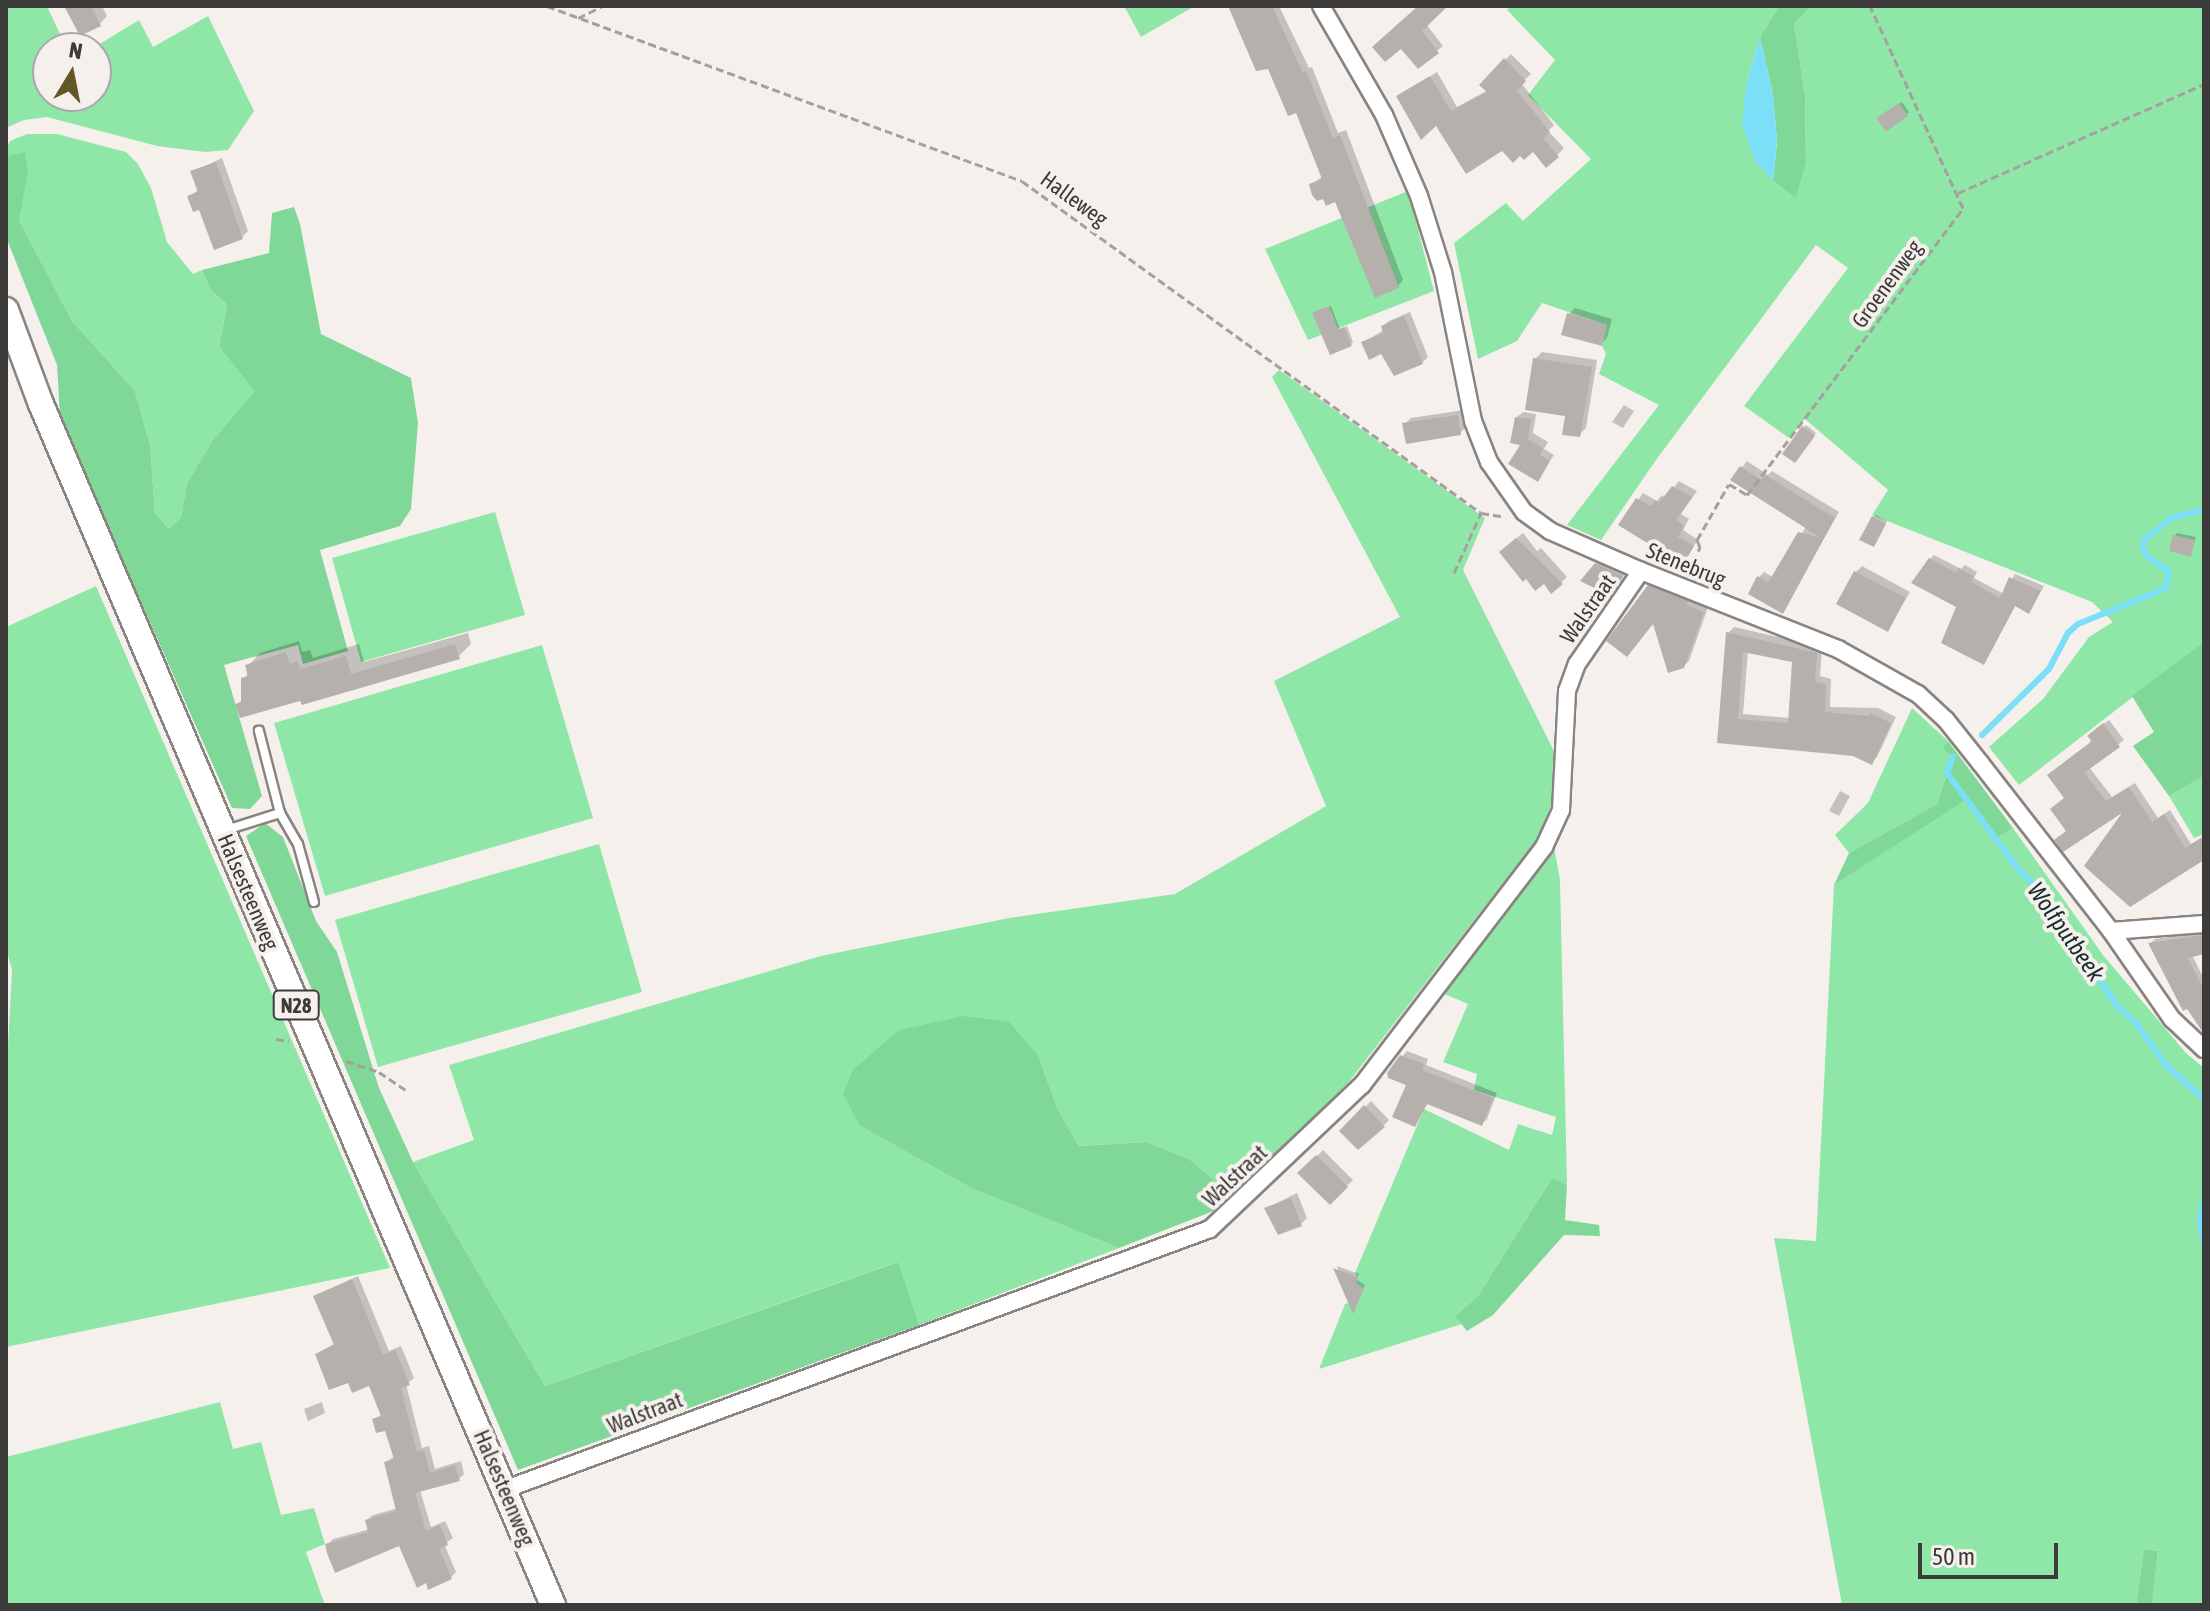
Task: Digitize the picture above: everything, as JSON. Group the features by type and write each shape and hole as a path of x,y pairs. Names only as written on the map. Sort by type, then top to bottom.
{"main road":[{"name":"Halsesteenweg","path":"6,310 41,404 553,1605"}],"street":[{"name":"Stenebrug","path":"1321,6 1384,115 1419,196 1443,272 1473,421 1489,462 1524,512 1550,531 1641,571 1838,649 1918,694 1946,720 1981,764 2111,931 2172,1019 2204,1049"},
{"name":"Walstraat","path":"506,1489 1210,1229 1362,1085 1544,847 1561,810 1567,691 1577,664 1641,571"},
{"path":"2111,931 2204,924"}],"lane":[{"path":"259,731 280,813 298,844 314,902"},
{"path":"222,831 280,813"}],"path":[{"name":"Halleweg","path":"547,6 1022,181 1481,513"},
{"path":"577,18 603,6"},
{"path":"1870,6 1958,193 2204,84"},
{"name":"Groenenweg","path":"1681,587 1700,547 1697,540 1729,484 1747,495 1963,208 1958,193"},
{"path":"1454,573 1481,513 1506,518 1524,512"},
{"path":"6,961 6,1007"},
{"path":"323,1066 352,1060 409,1092"}],"green space":[{"path":"6,6 47,6 59,32 32,32 32,112 112,112 112,36 139,20 153,47 208,16 254,111 228,150 205,152 157,146 47,117 24,120 6,128"},
{"path":"1124,6 1195,6 1141,37"},
{"path":"1511,6 1779,6 1760,37 1746,86 1755,161 1773,180 1806,161 1805,94 1794,24 1812,6 2204,6 2204,642 2019,785 1989,747 2043,699 2089,637 2113,622 2092,602 1872,515 1888,490 1805,419 1789,438 1744,406 1848,268 1816,245 1656,460 1601,540 1567,525 1659,405 1599,374 1606,354 1602,346 1607,325 1542,303 1517,341 1478,359 1454,243 1506,203 1523,221 1591,159 1528,95 1555,60 1507,10"},
{"path":"1779,6 1812,6 1794,24 1805,94 1806,161 1796,198 1773,180 1777,142 1773,95 1760,37"},
{"path":"27,134 57,134 126,152 138,164 151,188 167,242 193,274 202,270 210,289 227,305 219,347 256,391 213,440 187,483 181,518 170,530 155,513 150,445 135,391 72,321 19,220 25,153 6,156 6,148 10,141"},
{"path":"25,152 28,171 19,220 72,321 135,391 150,445 155,513 169,529 181,518 187,483 213,440 255,391 219,347 227,305 210,289 202,270 269,253 272,213 294,207 321,334 411,378 418,423 411,509 400,526 320,550 348,651 303,664 298,645 224,665 262,796 250,809 232,808 60,418 57,365 6,237 6,156"},
{"path":"1408,191 1434,291 1308,340 1265,249"},
{"path":"1279,370 1485,518 1463,570 1554,751 1552,803 1537,839 1348,1083 1221,1208 1213,1179 1189,1159 1147,1142 1079,1146 1058,1110 1038,1055 860,1126 973,1189 1119,1248 919,1325 897,1262 545,1386 413,1162 474,1140 449,1065 821,956 1009,918 1175,894 1326,806 1274,681 1400,617 1272,377"},
{"path":"495,512 525,615 361,662 332,558"},
{"path":"96,586 390,1268 6,1347 6,1084 12,970 6,948 6,627"},
{"path":"2204,642 2204,776 2169,796 2133,746 2154,732 2132,696"},
{"path":"542,645 593,818 325,896 274,723"},
{"path":"1912,708 1948,741 1942,747 1952,759 1937,804 1849,853 1835,835 1868,803"},
{"path":"1948,741 2013,828 1997,838 1967,799 1834,885 1849,853 1937,804 1952,759 1942,747"},
{"path":"2204,776 2204,834 2194,838 2169,796"},
{"path":"1967,798 1997,838 2013,828 2103,955 2186,1053 2204,1068 2204,1605 2152,1605 2158,1551 2144,1549 2136,1605 1842,1605 1774,1238 1816,1241 1834,885"},
{"path":"265,823 283,837 316,921 337,952 379,1088 413,1162 545,1386 898,1262 919,1325 518,1470 246,836"},
{"path":"599,844 642,992 378,1067 335,920"},
{"path":"1554,847 1560,880 1567,1185 1552,1178 1478,1296 1455,1316 1462,1324 1319,1369 1345,1304 1349,1303 1358,1277 1355,1273 1424,1109 1509,1150 1518,1124 1552,1135 1556,1117 1474,1090 1477,1074 1443,1062 1468,1004 1442,993"},
{"path":"964,1016 1009,1022 1038,1055 1058,1110 1079,1146 1147,1142 1189,1159 1213,1179 1221,1208 1119,1248 973,1189 860,1126 843,1094 853,1070 899,1030"},
{"path":"1552,1178 1567,1185 1565,1220 1599,1225 1600,1236 1564,1235 1493,1315 1467,1331 1455,1316 1478,1296"},
{"path":"220,1402 233,1449 261,1442 281,1515 314,1508 325,1544 306,1552 325,1605 6,1605 6,1457"},
{"path":"2144,1549 2158,1551 2152,1605 2136,1605"}],"water":[{"path":"1760,37 1773,95 1777,142 1773,180 1755,161 1742,126 1746,86"}],"building":[{"path":"64,6 91,6 101,26 88,32 78,32"},
{"path":"1228,6 1272,6 1303,73 1306,71 1333,138 1340,135 1399,288 1375,298 1335,202 1326,206 1323,199 1317,201 1312,195 1309,184 1322,179 1296,113 1288,116 1268,69 1256,71"},
{"path":"1418,6 1448,6 1422,31 1439,53 1418,69 1401,49 1385,62 1372,47"},
{"path":"1504,58 1526,81 1517,91 1550,132 1543,138 1559,157 1546,168 1533,152 1524,160 1520,156 1513,163 1502,151 1466,174 1436,126 1421,140 1396,96 1430,76 1451,111 1487,92 1479,85"},
{"path":"1899,103 1908,116 1886,132 1876,118"},
{"path":"216,162 243,239 214,250 199,210 193,212 187,196 198,192 190,171"},
{"path":"1329,306 1338,330 1344,327 1352,346 1330,355 1312,313"},
{"path":"1567,313 1607,325 1602,346 1561,335"},
{"path":"1404,316 1423,364 1394,376 1381,354 1369,360 1361,342 1383,333 1381,326"},
{"path":"1533,358 1592,367 1580,437 1562,435 1565,416 1525,410"},
{"path":"1458,415 1461,435 1406,444 1402,423"},
{"path":"1515,417 1531,419 1528,439 1543,448 1540,455 1550,461 1538,482 1508,464 1520,445 1510,443"},
{"path":"1802,426 1815,436 1795,463 1782,454"},
{"path":"1740,466 1761,480 1765,475 1835,518 1783,614 1748,594 1757,576 1768,583 1798,532 1821,538 1730,480"},
{"path":"1672,486 1692,497 1676,520 1684,526 1678,537 1694,546 1683,565 1618,525 1636,498 1651,506 1655,500 1659,503"},
{"path":"1872,516 1886,524 1874,547 1859,540"},
{"path":"2173,535 2195,540 2191,557 2169,551"},
{"path":"1516,538 1563,584 1551,594 1544,584 1535,591 1526,579 1523,582 1499,552"},
{"path":"1929,558 1956,573 1959,568 1974,577 1971,582 2000,598 2009,577 2041,591 2029,614 2015,606 1984,665 1941,643 1956,607 1911,583"},
{"path":"1595,563 1623,576 1611,596 1580,581"},
{"path":"1854,571 1906,598 1888,632 1836,604"},
{"path":"1648,585 1688,601 1687,605 1704,612 1684,668 1668,673 1653,624 1627,657 1606,641"},
{"path":"1726,632 1817,653 1815,682 1826,684 1825,712 1869,716 1871,713 1891,723 1872,765 1853,756 1717,743","holes":["1743,652 1792,662 1788,723 1738,719"]},
{"path":"455,644 460,659 302,705 300,701 240,718 235,704 241,702 241,678 248,676 245,665 286,652 290,664 298,661 300,669 346,656 351,674"},
{"path":"2103,723 2120,747 2084,773 2106,801 2129,787 2152,822 2164,814 2185,848 2204,836 2204,860 2130,907 2084,866 2122,813 2063,852 2054,840 2066,831 2050,809 2064,798 2047,775 2092,741 2087,736"},
{"path":"2204,935 2204,954 2188,958 2204,990 2204,1034 2187,1009 2183,1011 2148,943"},
{"path":"1400,1055 1424,1064 1422,1070 1493,1098 1482,1126 1427,1104 1415,1127 1392,1117 1406,1085 1388,1078 1387,1073"},
{"path":"1364,1105 1385,1127 1358,1150 1339,1131"},
{"path":"1316,1155 1348,1187 1330,1205 1297,1173"},
{"path":"1291,1198 1302,1226 1278,1235 1264,1208"},
{"path":"1333,1268 1358,1277 1356,1283 1364,1288 1353,1314"},
{"path":"352,1279 383,1355 395,1350 410,1385 401,1388 417,1452 424,1450 430,1473 455,1465 460,1481 415,1493 426,1531 440,1525 448,1545 439,1549 452,1579 428,1590 426,1583 417,1588 399,1546 335,1573 327,1553 325,1544 368,1532 365,1520 396,1511 384,1462 394,1459 385,1431 376,1433 372,1419 381,1416 369,1386 352,1393 348,1383 329,1390 315,1354 334,1345 313,1296"}],"waterway":[{"name":"Wolfputbeek","path":"1982,735 2049,669 2068,633 2078,624 2166,588 2169,571 2149,558 2143,550 2144,540 2171,518 2204,510"},
{"name":"Wolfputbeek","path":"1953,756 1947,773 2019,870 2037,887 2118,1007 2135,1022 2166,1065 2204,1099"},
{"path":"2204,1197 2200,1219 2204,1246"}]}
